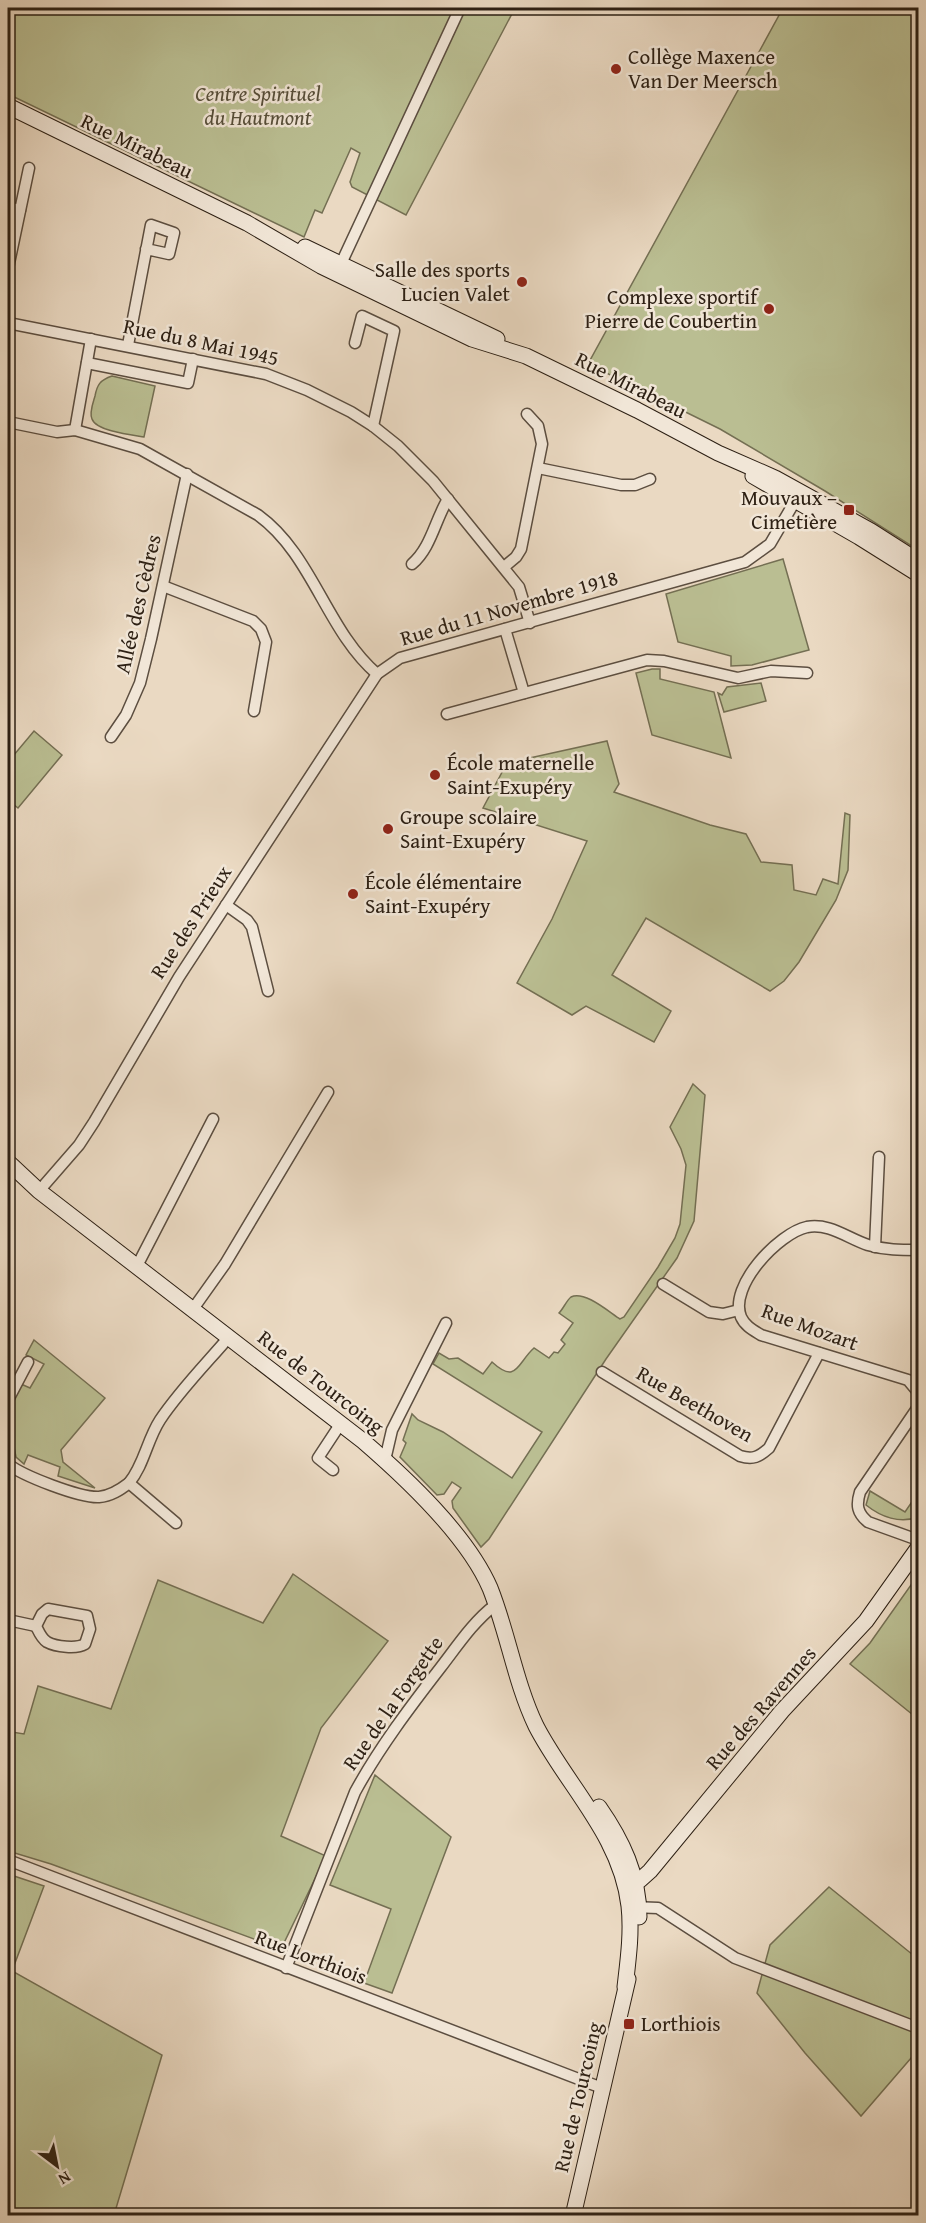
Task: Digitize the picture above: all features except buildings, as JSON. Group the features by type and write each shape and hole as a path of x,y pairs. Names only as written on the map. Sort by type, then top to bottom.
{"main road":[{"name":"Rue Mirabeau","path":"8,106 247,223 472,339 526,356 718,453 775,478 797,496 918,574"},
{"name":"Rue Mirabeau","path":"797,496 871,531 918,561"},
{"name":"Rue de Tourcoing","path":"8,1162 39,1191 342,1423 385,1460 470,1552 485,1578 527,1701 619,1836 634,1907 636,1948 573,2216"},
{"name":"Rue des Ravennes","path":"630,1884 647,1874 782,1710 854,1636 918,1548"}],"street":[{"path":"338,269 460,8"},
{"path":"8,268 29,168"},
{"path":"8,207 20,210"},
{"path":"128,345 146,249"},
{"path":"355,343 362,316 394,331 373,426"},
{"name":"Rue du 8 Mai 1945","path":"8,323 266,374 329,400 373,426 419,465 504,567 522,593 530,623"},
{"path":"75,430 91,339"},
{"path":"87,363 188,383 194,359"},
{"path":"504,567 516,557 521,549 542,444 541,432 527,414"},
{"path":"8,422 57,432 75,430 140,449 258,515 281,534 355,654 377,674"},
{"path":"538,468 621,485 635,485 650,479"},
{"name":"Allée des Cèdres","path":"111,737 126,715 140,683 187,474"},
{"name":"Rue du 11 Novembre 1918","path":"377,674 400,658 745,562 770,544 797,496"},
{"path":"412,564 426,548 439,514 448,499"},
{"path":"163,586 253,621 261,628 266,642 254,711"},
{"path":"505,629 524,693"},
{"path":"447,714 647,660 671,662 738,678 771,671 807,673"},
{"name":"Rue des Prieux","path":"39,1191 74,1152 94,1122 162,1004 377,674"},
{"path":"226,905 247,920 252,927 268,991"},
{"path":"193,1309 225,1264 328,1092"},
{"path":"136,1266 213,1119"},
{"path":"875,1246 879,1157"},
{"name":"Rue Mozart","path":"918,1250 888,1249 830,1228 806,1228 793,1233 768,1252 754,1269 740,1298 739,1310 745,1323 761,1335 908,1380 918,1392"},
{"path":"663,1284 709,1312 723,1314 739,1310"},
{"path":"385,1460 392,1430 415,1393 446,1323"},
{"path":"8,1464 20,1472 85,1496 108,1495 129,1483 159,1421 229,1337"},
{"name":"Rue Beethoven","path":"602,1372 740,1456 754,1458 768,1448 819,1353"},
{"path":"8,1400 28,1362"},
{"path":"918,1407 860,1492 857,1500 858,1509 868,1522 918,1540"},
{"path":"333,1470 318,1458 342,1423"},
{"path":"129,1483 176,1523"},
{"name":"Rue de la Forgette","path":"286,1968 355,1792 366,1772 416,1699 480,1618 495,1605"},
{"path":"48,1609 87,1616 90,1629 85,1644 80,1647 47,1642 40,1636 36,1626 42,1614 48,1609"},
{"path":"8,1620 36,1626"},
{"name":"Rue Lorthiois","path":"8,1860 602,2088"},
{"path":"634,1907 658,1908 735,1958 918,2028"}],"green space":[{"name":"Centre Spirituel du Hautmont","path":"8,8 515,8 406,215 352,187 350,182 360,153 351,148 322,213 315,210 304,237 8,94"},
{"path":"783,8 918,8 918,550 825,491 720,429 588,364"},
{"path":"112,376 155,386 144,437 100,427 92,419 92,408 98,386"},
{"path":"783,559 809,650 752,665 731,666 731,656 678,642 666,594"},
{"path":"660,669 660,679 714,692 731,758 652,735 636,673"},
{"path":"761,683 766,701 724,712 718,693 722,695 727,687"},
{"path":"34,731 62,755 18,808 8,800 8,762"},
{"path":"607,741 619,784 614,792 710,825 746,834 761,862 792,865 794,890 816,895 823,879 838,884 845,813 850,815 848,870 836,900 799,962 784,981 770,991 646,918 612,975 671,1011 654,1042 586,1006 572,1015 517,983 552,919 587,841 483,808 507,763"},
{"path":"693,1084 705,1095 694,1221 677,1258 606,1359 489,1539 481,1547 453,1508 452,1501 461,1488 452,1482 444,1494 437,1495 400,1457 406,1443 403,1440 412,1414 418,1420 443,1432 512,1478 542,1432 433,1364 439,1353 449,1359 458,1358 483,1374 492,1362 500,1369 512,1372 534,1348 549,1358 554,1352 558,1353 565,1344 561,1340 573,1323 559,1313 571,1297 583,1296 620,1319 624,1317 658,1267 675,1238 680,1224 686,1165 670,1127"},
{"path":"34,1340 105,1398 61,1450 63,1462 95,1488 58,1476 60,1467 28,1455 24,1464 16,1457 8,1432 8,1409 21,1384 30,1388 44,1364 26,1355"},
{"path":"870,1491 905,1512 918,1493 918,1517 904,1520 878,1513 866,1505"},
{"path":"293,1574 388,1641 321,1728 281,1836 326,1856 281,1949 51,1864 8,1851 8,1743 12,1732 24,1734 38,1686 111,1709 158,1580 263,1623"},
{"path":"918,1575 918,1719 850,1664 870,1643"},
{"path":"375,1775 451,1837 392,1993 364,1983 391,1909 330,1885"},
{"path":"8,1874 44,1886 12,1971 162,2055 114,2215 8,2215"},
{"path":"829,1887 918,1959 918,2050 861,2116 805,2053 757,1993 770,1945"}],"place":[{"name":"Collège Maxence Van Der Meersch","path":"616,69"},
{"name":"Salle des sports Lucien Valet","path":"522,282"},
{"name":"Complexe sportif Pierre de Coubertin","path":"769,309"},
{"name":"Mouvaux – Cimetière","path":"849,510"},
{"name":"École maternelle Saint-Exupéry","path":"435,775"},
{"name":"Groupe scolaire Saint-Exupéry","path":"388,829"},
{"name":"École élémentaire Saint-Exupéry","path":"353,894"},
{"name":"Lorthiois","path":"629,2024"}]}
